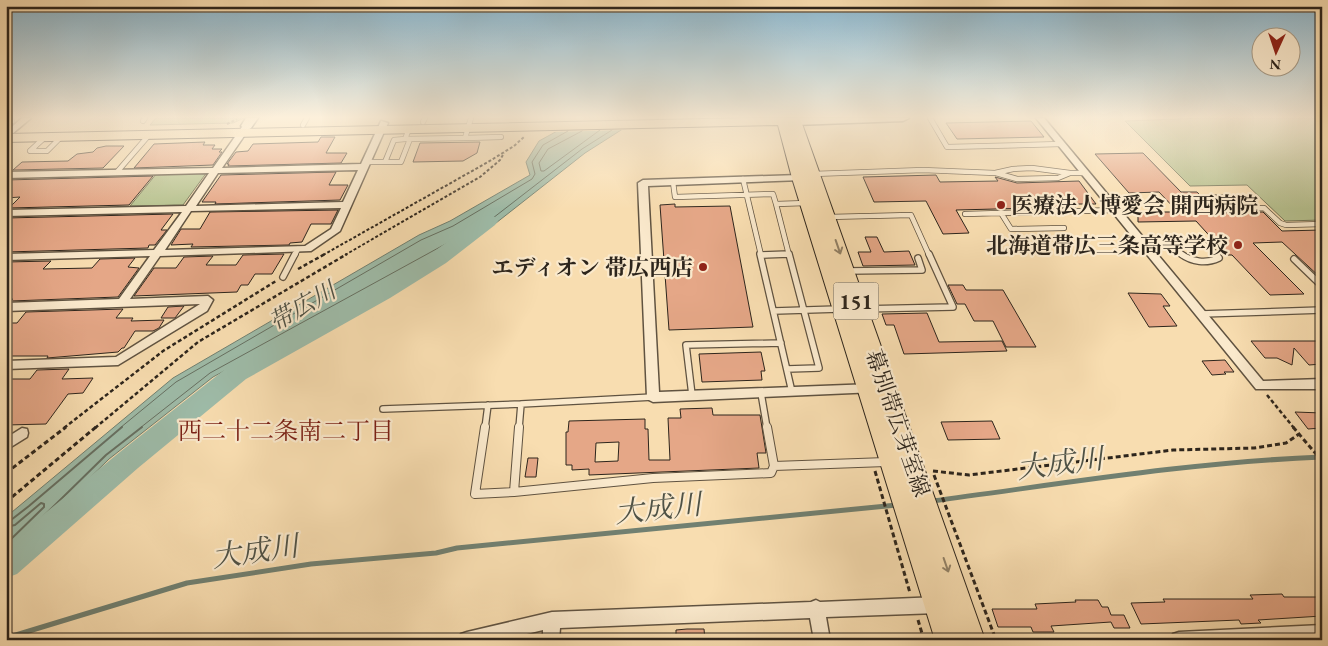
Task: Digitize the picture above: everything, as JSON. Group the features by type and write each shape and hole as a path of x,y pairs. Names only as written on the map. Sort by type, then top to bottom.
{"main road":[{"name":"幕別帯広芽室線","path":"798,148 806,176 828,217 886,389 914,482 920,519 948,605 972,640"},
{"name":"幕別帯広芽室線","path":"806,176 807,203 891,462 914,482"},
{"name":"幕別帯広芽室線","path":"948,605 948,640"}],"street":[{"path":"122,303 232,148"},
{"path":"6,256 307,249 335,231 373,148"},
{"path":"1064,148 1260,386 1322,384"},
{"path":"6,175 365,165"},
{"path":"806,176 643,182 653,397 886,389"},
{"path":"6,213 347,204"},
{"path":"6,306 208,300 203,308 118,361 6,365"},
{"path":"6,433 22,432 6,445"},
{"path":"467,640 552,620 816,608 948,605"},
{"path":"816,608 822,640"},
{"path":"551,640 552,620"},
{"path":"1179,640 1322,633"}],"lane":[{"path":"33,148 30,151 47,151 50,148"},
{"path":"117,172 138,148"},
{"path":"385,162 391,148"},
{"path":"365,165 401,162 405,148"},
{"path":"996,173 1003,170 1051,169 1070,173 1085,173"},
{"path":"806,176 923,170 996,173 1017,179 1058,178 1070,173"},
{"path":"744,179 792,392"},
{"path":"674,182 675,197 773,194 819,368 787,369"},
{"path":"776,204 807,203"},
{"path":"1215,209 1264,208 1280,223 1286,225 1322,224"},
{"path":"965,214 1116,210"},
{"path":"1001,213 1011,230 1064,228"},
{"path":"774,311 953,307 911,216 828,217"},
{"path":"1142,242 1171,242 1201,242 1209,246 1219,258 1214,261 1197,261 1183,256 1171,242"},
{"path":"283,277 298,249"},
{"path":"761,255 789,254"},
{"path":"846,271 922,270 918,258"},
{"path":"1294,259 1322,286"},
{"path":"1201,314 1322,310"},
{"path":"692,395 686,345 781,343"},
{"path":"488,405 475,494 654,478 770,473 774,466 761,393"},
{"path":"383,409 653,397"},
{"path":"514,492 522,404"},
{"path":"774,466 891,462"}],"path":[{"path":"6,473 163,351 283,277 509,148"},
{"path":"6,502 198,342 480,177 500,160 505,151"},
{"path":"1260,386 1322,461"},
{"path":"914,482 1173,450 1254,448 1286,443 1299,434"},
{"path":"914,482 920,519 914,605 924,640"},
{"path":"914,482 920,519 996,640"}],"green space":[{"path":"1152,148 1322,148 1322,220 1285,221 1247,185 1190,186"},
{"path":"207,172 183,205 130,206 157,173"}],"water":[{"path":"535,148 593,148 496,223 213,377 109,459 6,560 6,517 173,378 419,235 450,221 530,175 526,162"}],"building":[{"path":"97,148 122,148 103,168 13,170 22,162 68,161 77,154 93,152"},
{"path":"151,148 222,149 213,165 134,168"},
{"path":"250,148 329,148 326,153 347,153 341,163 228,166 229,164 227,164 236,152 248,151"},
{"path":"418,148 478,148 477,153 463,161 413,162"},
{"path":"1143,153 1181,192 1197,192 1200,195 1230,195 1240,204 1213,205 1211,209 1214,213 1263,212 1282,231 1322,230 1322,279 1282,242 1253,243 1304,294 1270,295 1232,255 1227,255 1196,221 1138,222 1138,212 1178,212 1159,192 1129,193 1095,154"},
{"path":"336,172 329,185 348,185 340,200 215,204 216,202 202,202 221,175"},
{"name":"医療法人博愛会 開西病院","path":"936,175 940,182 998,181 995,177 1017,183 1079,181 1096,204 1074,204 1076,207 956,210 969,233 943,234 926,201 874,202 863,177"},
{"path":"153,176 129,205 9,208 20,197 6,198 6,180"},
{"name":"エディオン 帯広西店","path":"675,204 675,207 730,206 753,327 669,330 660,205"},
{"path":"338,210 331,224 311,224 302,242 290,243 289,245 191,247 193,244 171,245 181,229 200,229 210,212"},
{"path":"173,214 161,230 167,230 155,245 149,245 148,248 6,252 6,218"},
{"path":"865,237 877,237 884,252 909,251 915,265 863,266 858,252 871,252"},
{"path":"284,254 272,274 255,274 248,285 241,285 237,292 134,296 154,268 176,268 184,257 213,256 206,265 236,265 243,255"},
{"path":"135,258 128,267 139,268 118,297 11,301 13,299 6,299 6,262 51,261 43,269 92,268 100,259"},
{"path":"948,285 963,285 966,290 1003,290 1036,347 1006,347 993,321 974,321 965,304 957,304"},
{"path":"1128,293 1161,294 1170,306 1163,306 1177,326 1149,327"},
{"path":"184,306 175,318 161,318 168,307"},
{"path":"123,309 116,318 133,318 131,321 164,320 159,328 153,331 135,331 124,348 118,352 47,358 48,356 8,356 12,352 6,352 6,327 10,323 17,323 26,312"},
{"path":"927,313 939,342 1002,341 1007,351 904,354 894,325 886,325 882,314"},
{"path":"1251,341 1317,341 1322,346 1322,364 1309,365 1294,348 1292,365 1277,358 1265,358"},
{"path":"761,352 765,371 761,371 762,380 702,382 699,354"},
{"path":"1225,360 1234,372 1212,375 1202,361"},
{"path":"69,369 62,379 93,378 83,393 68,394 46,424 6,425 6,383 9,379 30,379 37,370"},
{"path":"712,408 713,415 760,415 766,453 757,453 759,468 589,475 589,469 572,470 572,465 566,465 566,432 568,432 569,421 645,419 645,429 648,429 649,460 670,460 668,418 681,418 680,409","holes":["619,442 618,461 595,462 596,443"]},
{"path":"1295,412 1322,413 1322,428 1308,429"},
{"path":"992,421 1000,439 948,440 941,422"},
{"path":"528,458 538,458 536,477 525,477"},
{"path":"1282,594 1284,597 1322,597 1322,616 1258,620 1261,623 1241,624 1239,620 1141,624 1131,603 1165,602 1163,599 1253,599 1250,595"},
{"path":"1075,600 1098,600 1102,607 1108,607 1111,615 1124,615 1130,628 1114,628 1111,622 1051,626 1054,632 1033,632 1031,627 998,627 992,609 1037,609 1035,604 1076,602"},
{"path":"704,629 705,640 676,640 676,630"}],"waterway":[{"name":"帯広川","path":"6,564 129,460 237,373 382,293 439,258 488,221"},
{"name":"大成川","path":"932,501 1175,469 1322,457"},
{"name":"大成川","path":"6,638 187,583 311,564 436,553 457,548 897,505"}],"place":[{"name":"医療法人博愛会 開西病院","path":"1001,205"},
{"name":"北海道帯広三条高等学校","path":"1238,245"},
{"name":"エディオン 帯広西店","path":"703,267"}],"district":[{"name":"西二十二条南二丁目","path":"286,430"}]}
